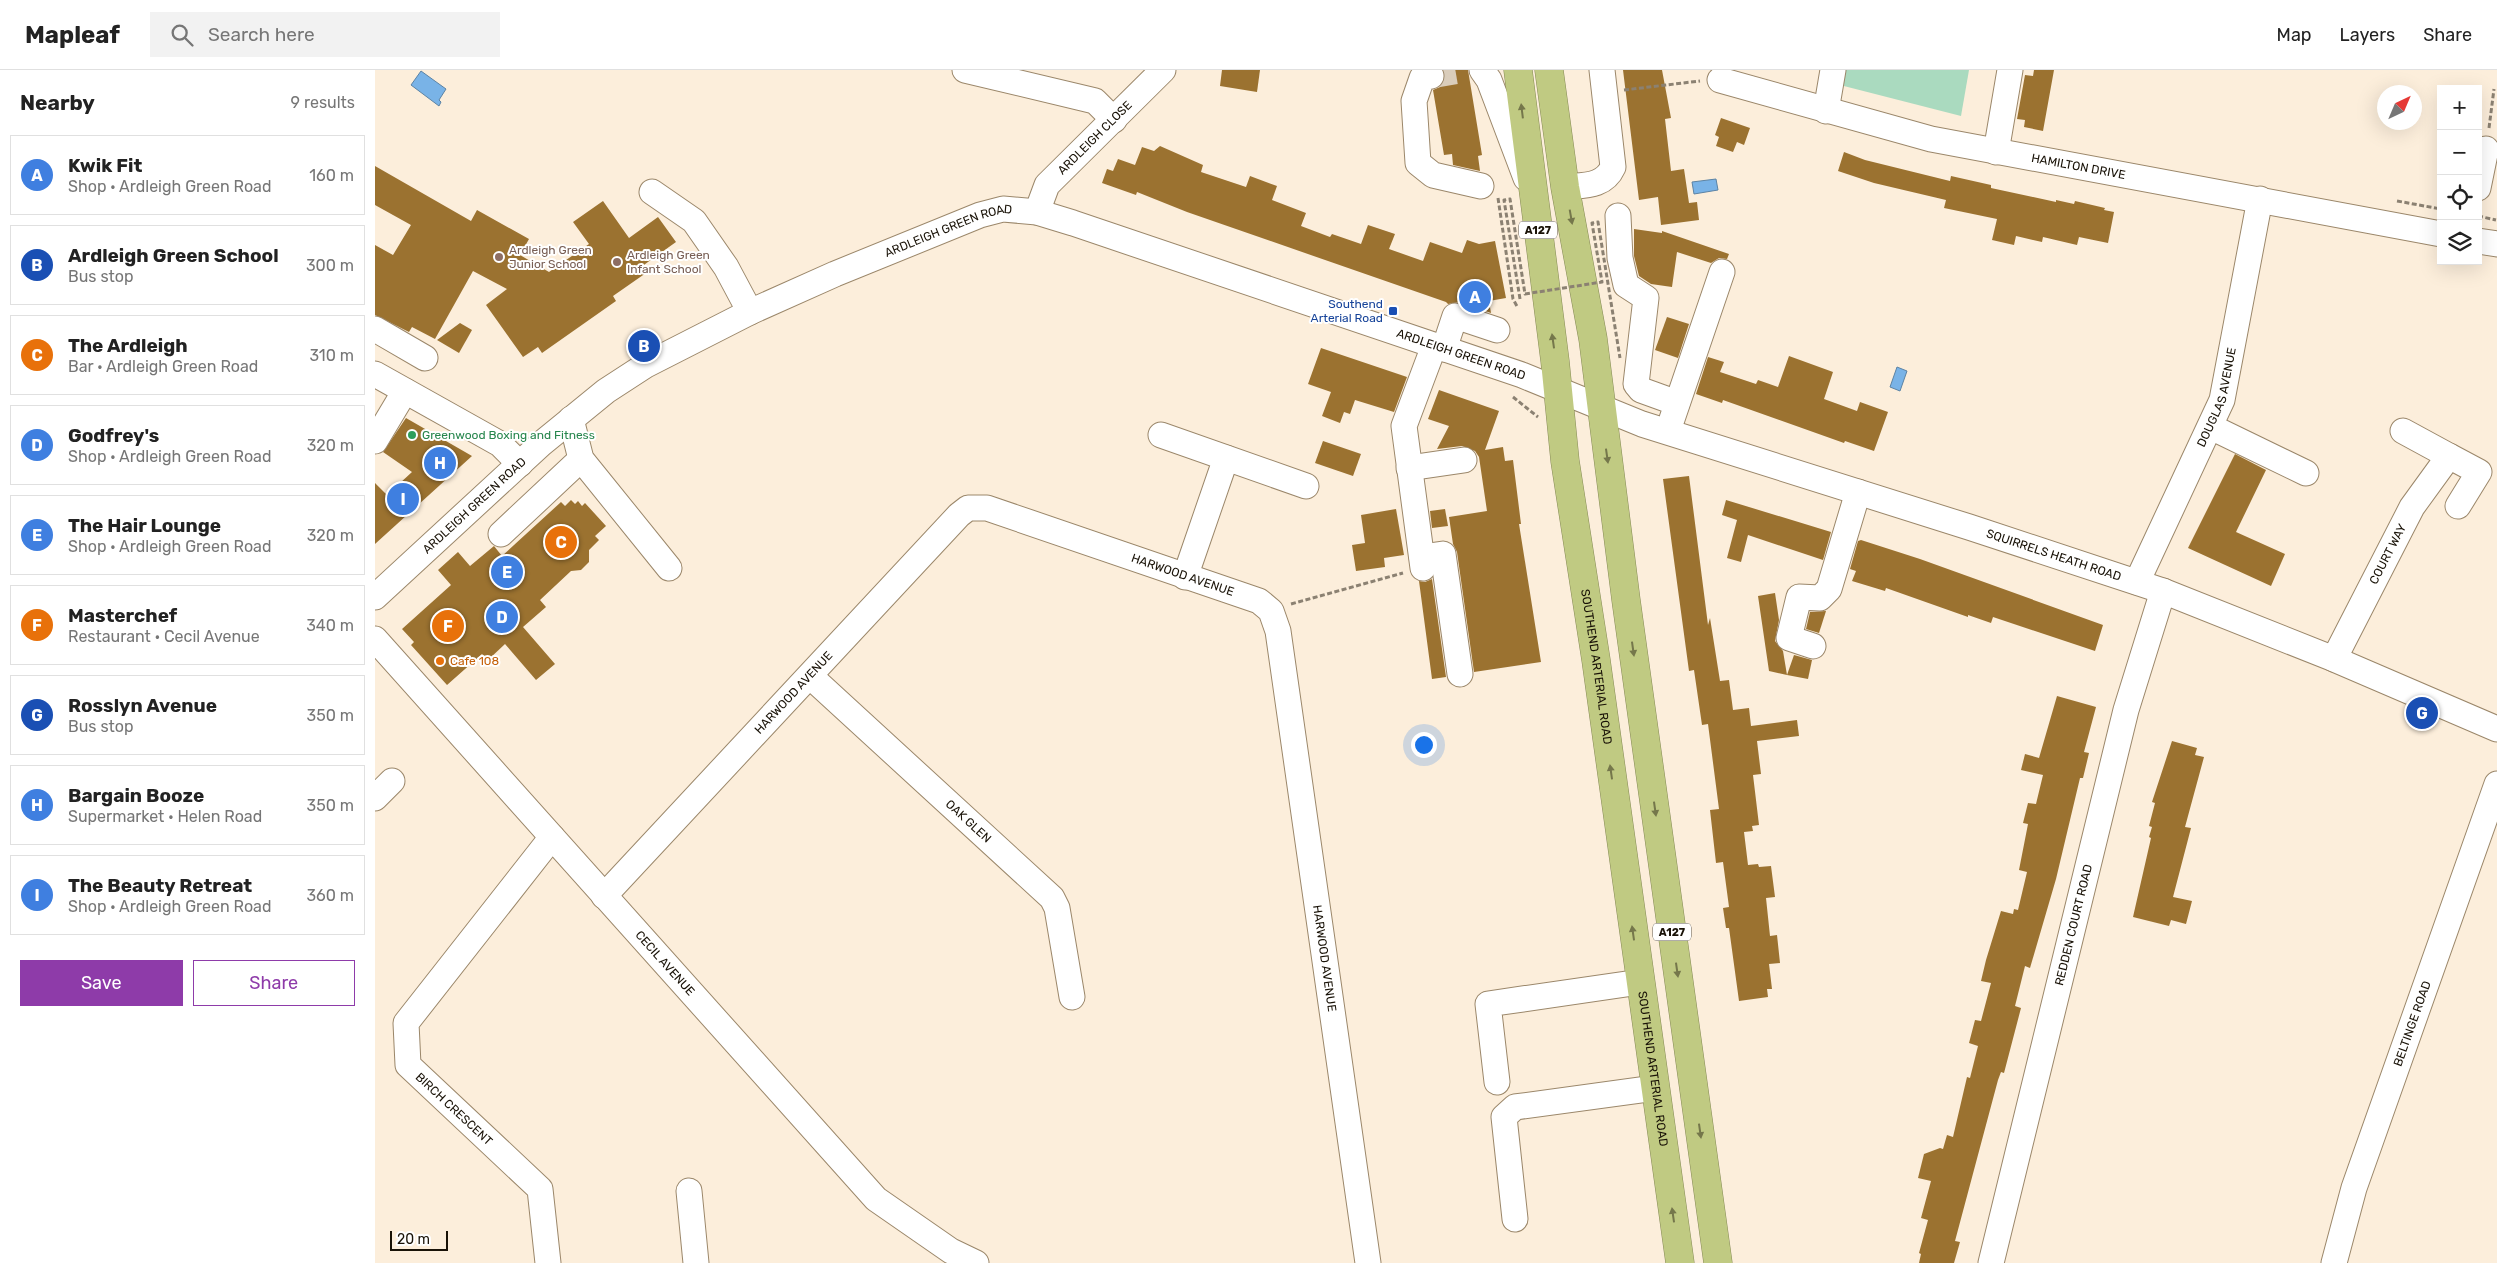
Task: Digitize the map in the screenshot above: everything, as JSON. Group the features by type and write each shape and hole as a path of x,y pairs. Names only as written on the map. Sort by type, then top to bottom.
{"highway":[{"name":"SOUTHEND ARTERIAL ROAD","path":"1518,70 1565,460 1680,1263"},
{"name":"A127","path":"1549,70 1565,186 1593,339 1718,1263"},
{"name":"A127","path":"1558,390 1575,372 1566,287 1576,247"},
{"path":"1578,543 1591,519 1581,428 1601,408"}],"street":[{"path":"965,70 1095,100 1114,120"},
{"name":"ARDLEIGH CLOSE","path":"1037,212 1047,185 1163,70"},
{"path":"1482,70 1489,80 1534,199"},
{"path":"1826,111 1833,70"},
{"path":"1996,152 2010,70"},
{"path":"1431,76 1423,78 1414,101 1418,163 1433,175 1481,186"},
{"name":"HAMILTON DRIVE","path":"1720,80 1931,139 2437,233"},
{"path":"1565,186 1599,183 1608,178 1613,167 1603,81"},
{"path":"2481,175 2486,149"},
{"path":"652,192 694,221 741,291 750,312"},
{"name":"DOUGLAS AVENUE","path":"2137,582 2222,400 2259,200"},
{"name":"ARDLEIGH GREEN ROAD","path":"375,597 571,419 606,391 646,365 750,312 835,274 980,215 1003,209 1037,212 1251,282 1522,375 1601,408"},
{"path":"1618,216 1620,258 1626,285 1646,298 1636,384 1641,390 1677,403"},
{"path":"2482,242 2497,244"},
{"path":"1668,431 1722,272"},
{"path":"1460,674 1443,554 1423,562 1404,426 1455,316 1497,330"},
{"path":"375,329 425,358"},
{"path":"375,374 500,444 520,464"},
{"path":"375,441 405,391"},
{"name":"SQUIRRELS HEATH ROAD","path":"1601,408 1642,424 2163,591 2334,659 2497,730"},
{"path":"571,419 581,459 669,568"},
{"path":"2211,427 2305,474"},
{"path":"2403,431 2479,472 2458,506"},
{"path":"1161,435 1306,486"},
{"name":"COURT WAY","path":"2334,659 2412,507 2449,456"},
{"path":"1185,577 1226,458"},
{"path":"501,534 581,459"},
{"path":"1409,468 1464,460"},
{"path":"1813,646 1789,638 1799,598 1820,598 1829,589 1858,492"},
{"name":"HARWOOD AVENUE","path":"605,896 968,508 987,508 1259,601 1271,611 1278,630 1368,1263"},
{"name":"REDDEN COURT ROAD","path":"1991,1263 2121,729 2163,591"},
{"name":"CECIL AVENUE","path":"375,639 876,1199 951,1251 976,1263"},
{"name":"OAK GLEN","path":"809,676 1052,898 1057,908 1072,997"},
{"name":"BELTINGE ROAD","path":"2334,1263 2354,1188 2497,784"},
{"name":"BIRCH CRESCENT","path":"548,1263 540,1190 408,1065 406,1023 552,837"},
{"path":"1497,1082 1488,1004 1640,982"},
{"path":"1515,1219 1503,1117 1515,1107 1655,1088"},
{"path":"689,1191 696,1263"}],"path":[{"path":"1603,81 1720,80"},
{"path":"2486,149 2494,89"},
{"path":"1519,299 1504,200 1510,199 1525,294 1602,282 1592,223 1599,222 1620,358"},
{"path":"2395,201 2437,208"},
{"path":"2482,217 2497,220"},
{"path":"1271,611 1423,562"}],"green space":[{"path":"1838,70 1969,70 1961,116 1836,84"}],"water":[{"path":"421,71 446,89 439,100 441,102 439,106 411,85"},
{"path":"1716,179 1718,190 1694,194 1692,182"},
{"path":"1897,367 1907,371 1900,391 1890,387"}],"building":[{"path":"1222,70 1260,70 1257,92 1220,86"},
{"path":"1444,70 1468,70 1482,155 1478,156 1480,171 1453,165 1452,154 1444,155 1433,90 1440,87 1445,81"},
{"path":"1623,70 1662,70 1671,118 1665,119 1671,171 1684,169 1689,203 1697,202 1699,220 1661,225 1658,197 1639,200"},
{"path":"2034,70 2054,70 2043,131 2024,127 2025,120 2017,119 2025,75 2033,76"},
{"path":"1721,118 1750,128 1744,145 1737,142 1733,152 1716,146 1719,137 1715,135"},
{"path":"1160,146 1203,165 1201,172 1246,187 1250,176 1277,186 1272,200 1306,213 1301,226 1330,237 1332,234 1361,244 1368,225 1395,234 1389,249 1423,261 1430,242 1462,253 1467,240 1479,244 1495,241 1506,298 1489,301 1491,313 1460,302 1448,304 1187,212 1137,192 1136,195 1102,183 1107,169 1113,171 1118,159 1135,165 1142,147 1154,151"},
{"path":"1844,152 1865,160 1950,181 1951,176 1991,185 1991,188 2056,202 2056,200 2074,204 2075,201 2105,208 2104,210 2114,212 2108,243 2079,237 2077,245 2043,237 2042,242 2016,236 2014,245 1992,240 1997,219 1944,208 1946,200 1874,183 1838,171"},
{"path":"375,166 471,221 477,210 529,239 520,255 549,272 589,244 573,222 603,201 629,238 658,217 676,242 641,267 646,273 613,296 616,301 542,353 538,347 523,357 486,305 507,289 473,271 435,339 412,327 409,332 375,315 375,245 393,255 411,225 375,205"},
{"path":"1634,229 1662,233 1662,231 1729,254 1727,259 1719,258 1711,263 1677,252 1672,287 1651,284 1639,276 1634,256"},
{"path":"1667,317 1689,324 1678,358 1655,350"},
{"path":"460,323 472,330 459,353 437,340"},
{"path":"1321,348 1407,377 1394,412 1355,400 1350,414 1344,412 1340,423 1322,416 1331,392 1308,384"},
{"path":"1789,356 1833,372 1824,399 1857,411 1860,402 1888,412 1874,451 1845,441 1844,443 1723,400 1722,403 1696,394 1708,357 1724,362 1720,372 1756,384 1758,380 1778,387"},
{"path":"1439,390 1499,411 1485,450 1503,447 1505,461 1513,460 1521,524 1519,524 1541,662 1474,672 1457,552 1453,544 1449,517 1487,511 1479,457 1475,451 1462,446 1437,449 1449,426 1428,419"},
{"path":"406,418 472,456 375,544 375,483 387,495 412,472 383,452"},
{"path":"1323,441 1361,454 1353,476 1315,463"},
{"path":"2235,454 2266,470 2236,532 2285,554 2271,586 2188,548"},
{"path":"1689,476 1708,625 1710,618 1720,681 1729,680 1733,710 1749,708 1751,726 1797,720 1799,736 1757,741 1761,774 1753,775 1759,825 1752,826 1753,831 1744,832 1748,865 1758,864 1759,867 1771,866 1775,897 1766,898 1770,936 1777,935 1780,963 1769,964 1772,989 1767,989 1768,997 1739,1001 1729,928 1726,928 1723,908 1729,907 1723,862 1716,863 1710,810 1719,809 1708,724 1702,725 1694,670 1689,671 1663,479"},
{"path":"571,500 575,504 578,501 582,506 585,503 606,526 595,536 599,540 589,550 589,562 581,570 571,571 540,600 546,607 523,627 555,664 536,680 505,644 488,660 482,654 447,685 411,645 414,642 402,629 451,585 438,570 458,552 470,566 494,546 502,556 561,502 565,506"},
{"path":"1726,500 1831,532 1823,560 1748,535 1741,562 1727,558 1737,520 1722,515"},
{"path":"1396,509 1404,555 1384,558 1385,567 1356,571 1352,545 1365,543 1361,515"},
{"path":"1445,509 1448,526 1432,528 1430,511"},
{"path":"1861,540 1920,559 2103,625 2095,651 1993,617 1991,623 1968,615 1968,617 1886,588 1885,591 1852,581 1856,571 1850,569 1858,541"},
{"path":"1432,579 1446,677 1432,679 1419,581 1425,582"},
{"path":"1775,593 1779,620 1775,641 1783,651 1787,675 1769,671 1758,596"},
{"path":"1826,611 1819,633 1806,629 1810,612"},
{"path":"1794,655 1812,660 1808,679 1787,675"},
{"path":"2057,696 2096,707 2084,752 2089,753 2083,778 2080,778 2056,879 2030,968 2025,966 2015,1006 2021,1008 2004,1073 2001,1072 1998,1080 1955,1241 1960,1242 1954,1263 1919,1263 1921,1254 1919,1253 1928,1220 1921,1218 1931,1181 1918,1178 1924,1154 1940,1148 1943,1149 1947,1135 1953,1137 1967,1077 1970,1078 1978,1046 1969,1043 1975,1020 1981,1021 1991,983 1981,981 1986,960 2001,911 2013,914 2014,909 2018,910 2027,872 2019,870 2028,824 2023,823 2028,803 2036,804 2043,775 2021,770 2025,754 2039,758"},
{"path":"2172,741 2197,748 2195,755 2204,757 2185,827 2191,828 2173,897 2192,901 2186,924 2171,920 2169,926 2133,917 2151,838 2149,837 2152,827 2149,826 2155,803 2152,802"}],"tunnel":[{"path":"1431,76 1466,70"}],"place":[{"name":"Ardleigh Green Junior School","path":"499,257"},
{"name":"Ardleigh Green Infant School","path":"617,262"},
{"name":"Kwik Fit","path":"1475,297"},
{"name":"Southend Arterial Road","path":"1393,311"},
{"name":"Ardleigh Green School","path":"644,346"},
{"name":"Greenwood Boxing and Fitness","path":"412,435"},
{"name":"Bargain Booze","path":"440,463"},
{"name":"The Beauty Retreat","path":"403,499"},
{"name":"The Ardleigh","path":"561,542"},
{"name":"The Hair Lounge","path":"507,572"},
{"name":"Godfrey's","path":"502,617"},
{"name":"Masterchef","path":"448,626"},
{"name":"Cafe 108","path":"440,661"},
{"name":"Rosslyn Avenue","path":"2422,713"}]}
